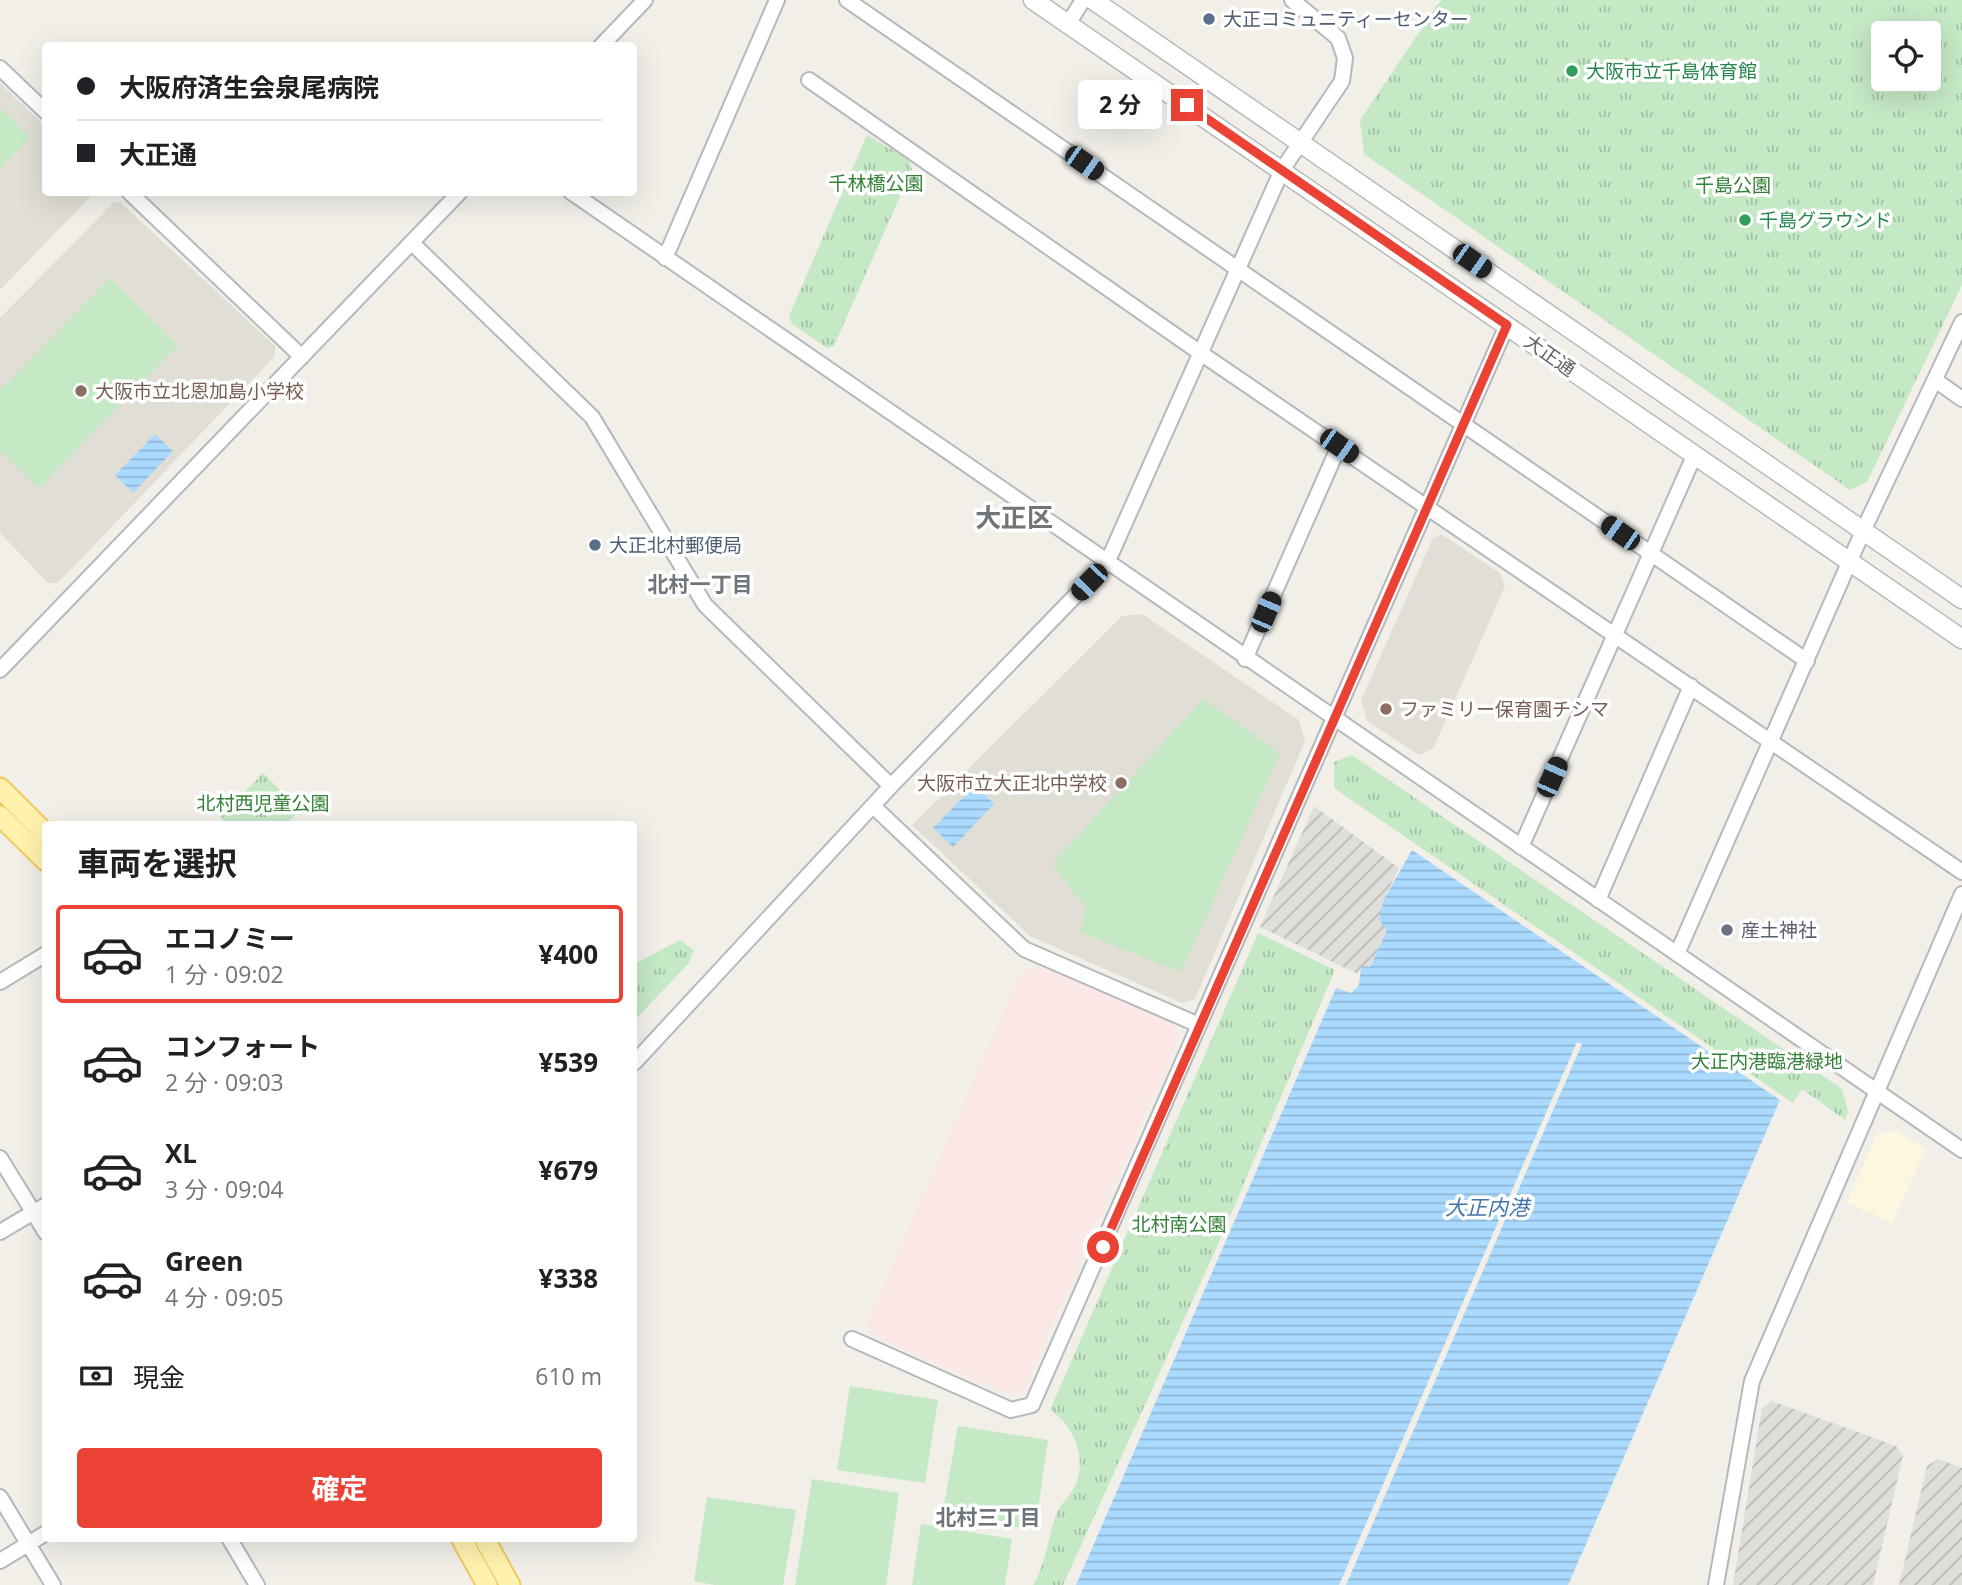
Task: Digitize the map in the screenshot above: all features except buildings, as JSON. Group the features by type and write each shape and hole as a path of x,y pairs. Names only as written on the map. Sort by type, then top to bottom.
{"main road":[{"name":"大正通","path":"1033,0 1962,639"},
{"name":"大正通","path":"1093,0 1962,599"},
{"path":"0,788 42,830"},
{"path":"0,816 42,857"},
{"path":"463,1542 487,1585"},
{"path":"486,1542 510,1585"}],"street":[{"path":"605,42 645,0"},
{"path":"665,258 777,0"},
{"path":"847,0 1807,662"},
{"path":"1068,24 1083,0"},
{"path":"637,1060 891,786 1107,564 1282,170 1342,81 1345,58 1332,30 1292,0"},
{"path":"0,68 42,108"},
{"path":"809,80 1199,352 1962,872"},
{"path":"134,196 302,357"},
{"path":"0,670 456,196"},
{"path":"577,196 1107,564 1962,1150"},
{"path":"412,243 592,417 705,606 891,786"},
{"path":"1677,954 1849,562 1962,322"},
{"path":"852,1339 1011,1410 1032,1405 1507,325"},
{"path":"1934,380 1962,399"},
{"path":"1245,659 1339,446"},
{"path":"1521,847 1694,456"},
{"path":"1598,900 1691,686"},
{"path":"873,806 1024,949 1199,1026"},
{"path":"1716,1585 1752,1381 1962,894"},
{"path":"0,982 42,956"},
{"path":"0,1158 39,1209 0,1232"},
{"path":"0,1497 53,1585"},
{"path":"0,1561 42,1535"},
{"path":"231,1542 257,1585"}],"shaded area":[{"path":"0,83 42,123 42,196 91,196 0,290"},
{"name":"大阪市立北恩加島小学校","path":"114,202 120,202 275,346 275,356 58,583 48,583 0,533 0,318"},
{"path":"1441,534 1500,573 1505,586 1433,749 1419,755 1367,721 1361,700 1433,538"},
{"name":"大阪市立大正北中学校","path":"1142,614 1299,720 1305,741 1195,999 1182,1003 1030,936 912,825 1122,616"},
{"path":"1314,806 1399,868 1384,899 1387,930 1369,968 1361,966 1358,974 1260,927"},
{"path":"1040,965 1177,1025 1178,1039 1024,1389 1011,1395 872,1336 866,1326 1021,973"},
{"path":"1895,1131 1926,1149 1892,1223 1847,1202 1877,1134"},
{"path":"1772,1401 1896,1446 1903,1455 1873,1585 1733,1585 1762,1408"},
{"path":"1938,1459 1962,1468 1962,1585 1899,1585 1927,1466"}],"green space":[{"name":"千島公園","path":"1441,0 1962,0 1962,285 1867,482 1850,490 1364,154 1360,120"},
{"path":"0,108 30,137 0,169"},
{"name":"千林橋公園","path":"867,135 908,159 912,169 834,346 827,348 792,324 789,316"},
{"path":"110,278 178,345 39,488 0,450 0,391"},
{"path":"1203,699 1280,753 1181,972 1080,932 1086,908 1052,864"},
{"name":"大正内港臨港緑地","path":"1352,755 1842,1089 1848,1112 1845,1120 1802,1089 1793,1103 1334,788 1334,762"},
{"name":"北村西児童公園","path":"263,773 300,810 289,821 224,821 220,817"},
{"name":"北村南公園","path":"1258,933 1335,970 1216,1249 1063,1585 1033,1585 1044,1561 1057,1513 1077,1481 1080,1461 1076,1441 1071,1432 1050,1410"},
{"path":"680,940 694,950 688,964 637,1018 637,962"},
{"path":"850,1386 938,1400 925,1483 837,1470"},
{"path":"958,1426 1048,1440 1035,1530 942,1516"},
{"path":"812,1479 899,1493 886,1585 795,1585"},
{"path":"707,1497 796,1510 783,1585 715,1585 694,1581"},
{"path":"921,1524 1012,1539 1005,1585 912,1585"}],"water":[{"path":"155,434 173,451 133,493 115,475"},
{"path":"975,785 994,804 953,847 933,828"},
{"name":"大正内港","path":"1412,850 1780,1100 1568,1585 1076,1585 1336,988 1351,993 1359,985 1361,966 1370,967 1387,930 1379,920 1384,899"}],"pier":[{"path":"1577,1042 1582,1044 1346,1585 1339,1585"}],"place":[{"name":"大正コミュニティーセンター","path":"1209,19"},
{"name":"大阪市立千島体育館","path":"1572,71"},
{"name":"千島グラウンド","path":"1745,220"},
{"name":"大阪市立北恩加島小学校","path":"81,391"},
{"name":"大正北村郵便局","path":"595,545"},
{"name":"ファミリー保育園チシマ","path":"1386,709"},
{"name":"大阪市立大正北中学校","path":"1121,783"},
{"name":"産土神社","path":"1727,930"}],"district":[{"name":"大正区","path":"1014,518"},
{"name":"北村一丁目","path":"700,585"},
{"name":"北村三丁目","path":"988,1518"}],"route":[{"path":"1103,1247 1507,325 1187,105"}]}
